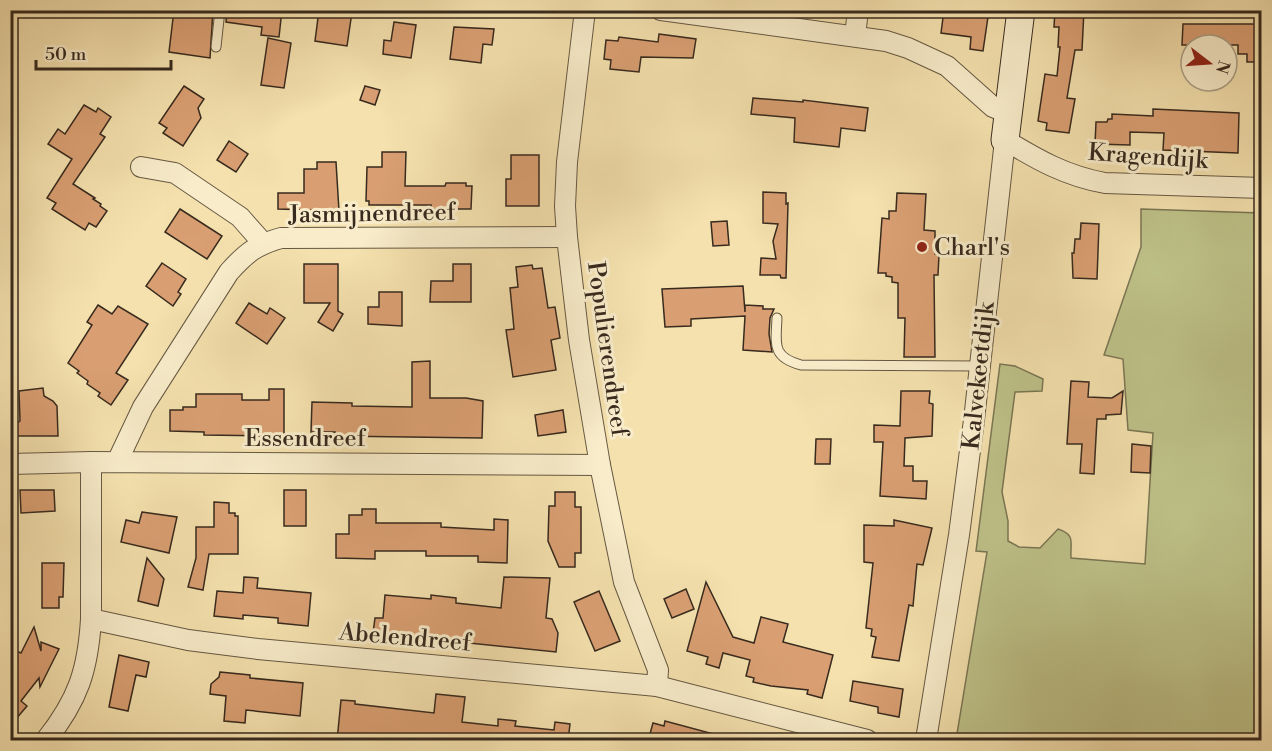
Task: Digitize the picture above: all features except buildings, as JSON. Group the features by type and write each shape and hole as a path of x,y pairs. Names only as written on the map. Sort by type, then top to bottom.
{"street":[{"name":"Populierendreef","path":"585,10 567,162 565,206 567,237 579,340 600,465 624,582 658,670 657,686"},
{"path":"661,10 886,41 908,48 947,66 993,107 1008,112"},
{"path":"855,36 858,10"},
{"name":"Kalvekeetdijk","path":"926,741 958,535 1021,10"},
{"name":"Kragendijk","path":"1005,140 1063,172 1083,179 1105,183 1262,188"},
{"path":"141,167 175,173 240,217 263,243"},
{"name":"Jasmijnendreef","path":"117,462 143,407 229,272 244,255 263,243 282,238 567,237"},
{"path":"46,741 61,722 79,688 89,650 91,462"},
{"name":"Essendreef","path":"10,464 117,462 600,465"},
{"name":"Abelendreef","path":"91,619 188,640 258,649 657,686 867,741"}],"lane":[{"path":"216,47 220,10"},
{"path":"777,318 776,347 788,362 801,365 979,366"}],"green space":[{"path":"1141,209 1261,213 1261,740 956,740 987,552 976,551 1000,364 1015,366 1043,379 1042,391 1015,392 1002,492 1008,521 1008,541 1019,547 1040,548 1058,529 1070,537 1071,558 1145,564 1153,433 1128,430 1123,359 1104,355 1141,247"}],"place":[{"name":"Charl's","path":"922,247"}]}
